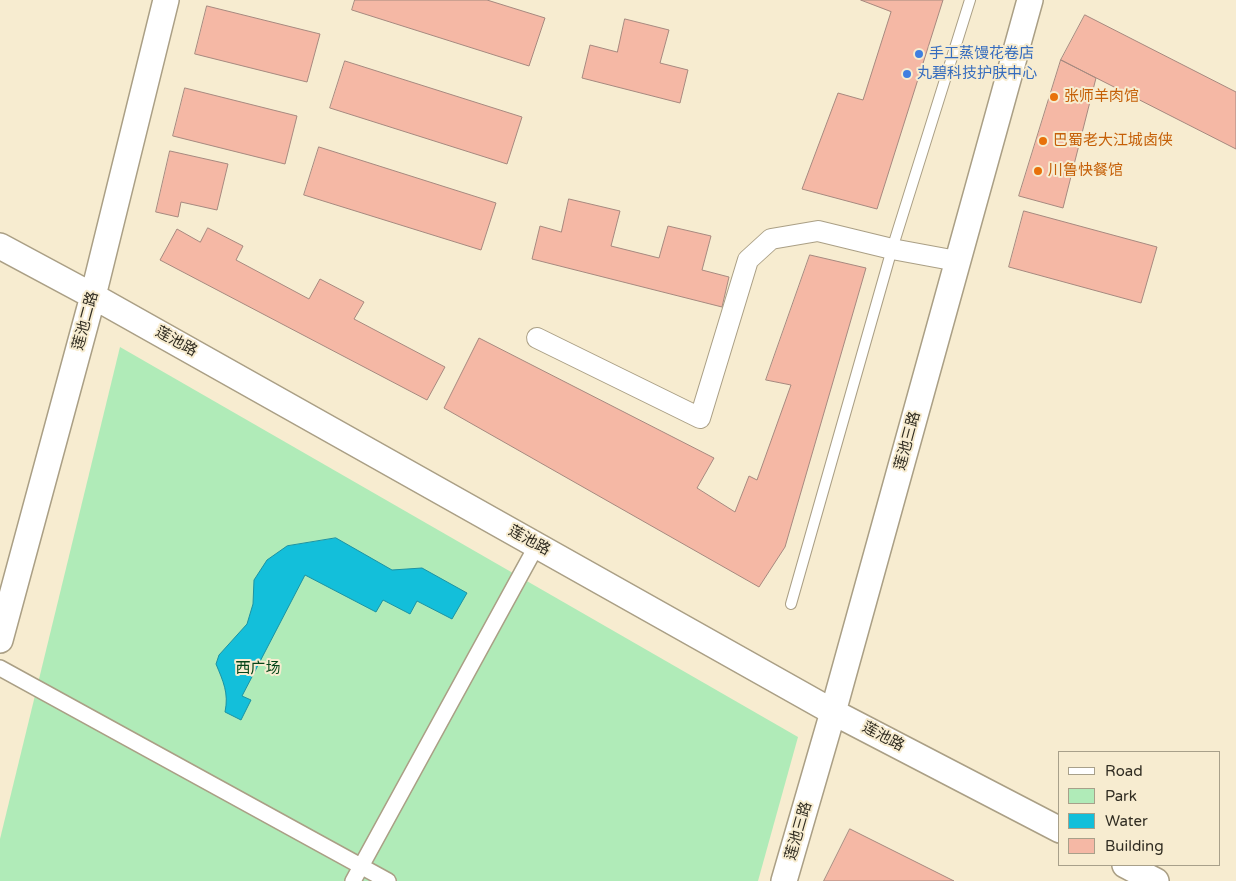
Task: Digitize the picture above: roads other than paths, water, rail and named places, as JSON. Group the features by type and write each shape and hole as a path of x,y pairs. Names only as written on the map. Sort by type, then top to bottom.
{"street":[{"name":"莲池二路","path":"0,640 93,296 166,0"},
{"name":"莲池三路","path":"784,881 833,712 1030,0"},
{"path":"537,338 700,418 748,260 771,239 818,231 892,249 957,261"},
{"name":"莲池路","path":"0,246 93,296 833,712 1058,829"},
{"path":"353,881 537,545"},
{"path":"0,668 388,881"},
{"path":"1127,866 1156,881"}],"lane":[{"path":"791,604 892,249 970,0"}],"water":[{"path":"336,538 392,570 422,568 467,593 452,619 417,601 410,614 383,600 376,612 305,575 242,696 251,700 241,720 225,712 226,693 216,664 219,655 247,624 253,604 254,580 267,560 287,546"}],"place":[{"name":"手工蒸馒花卷店","path":"919,54"},
{"name":"丸碧科技护肤中心","path":"907,74"},
{"name":"张师羊肉馆","path":"1054,97"},
{"name":"巴蜀老大江城卤侠","path":"1043,141"},
{"name":"川鲁快餐馆","path":"1038,171"}],"park label":[{"name":"西广场","path":"258,669"}]}
